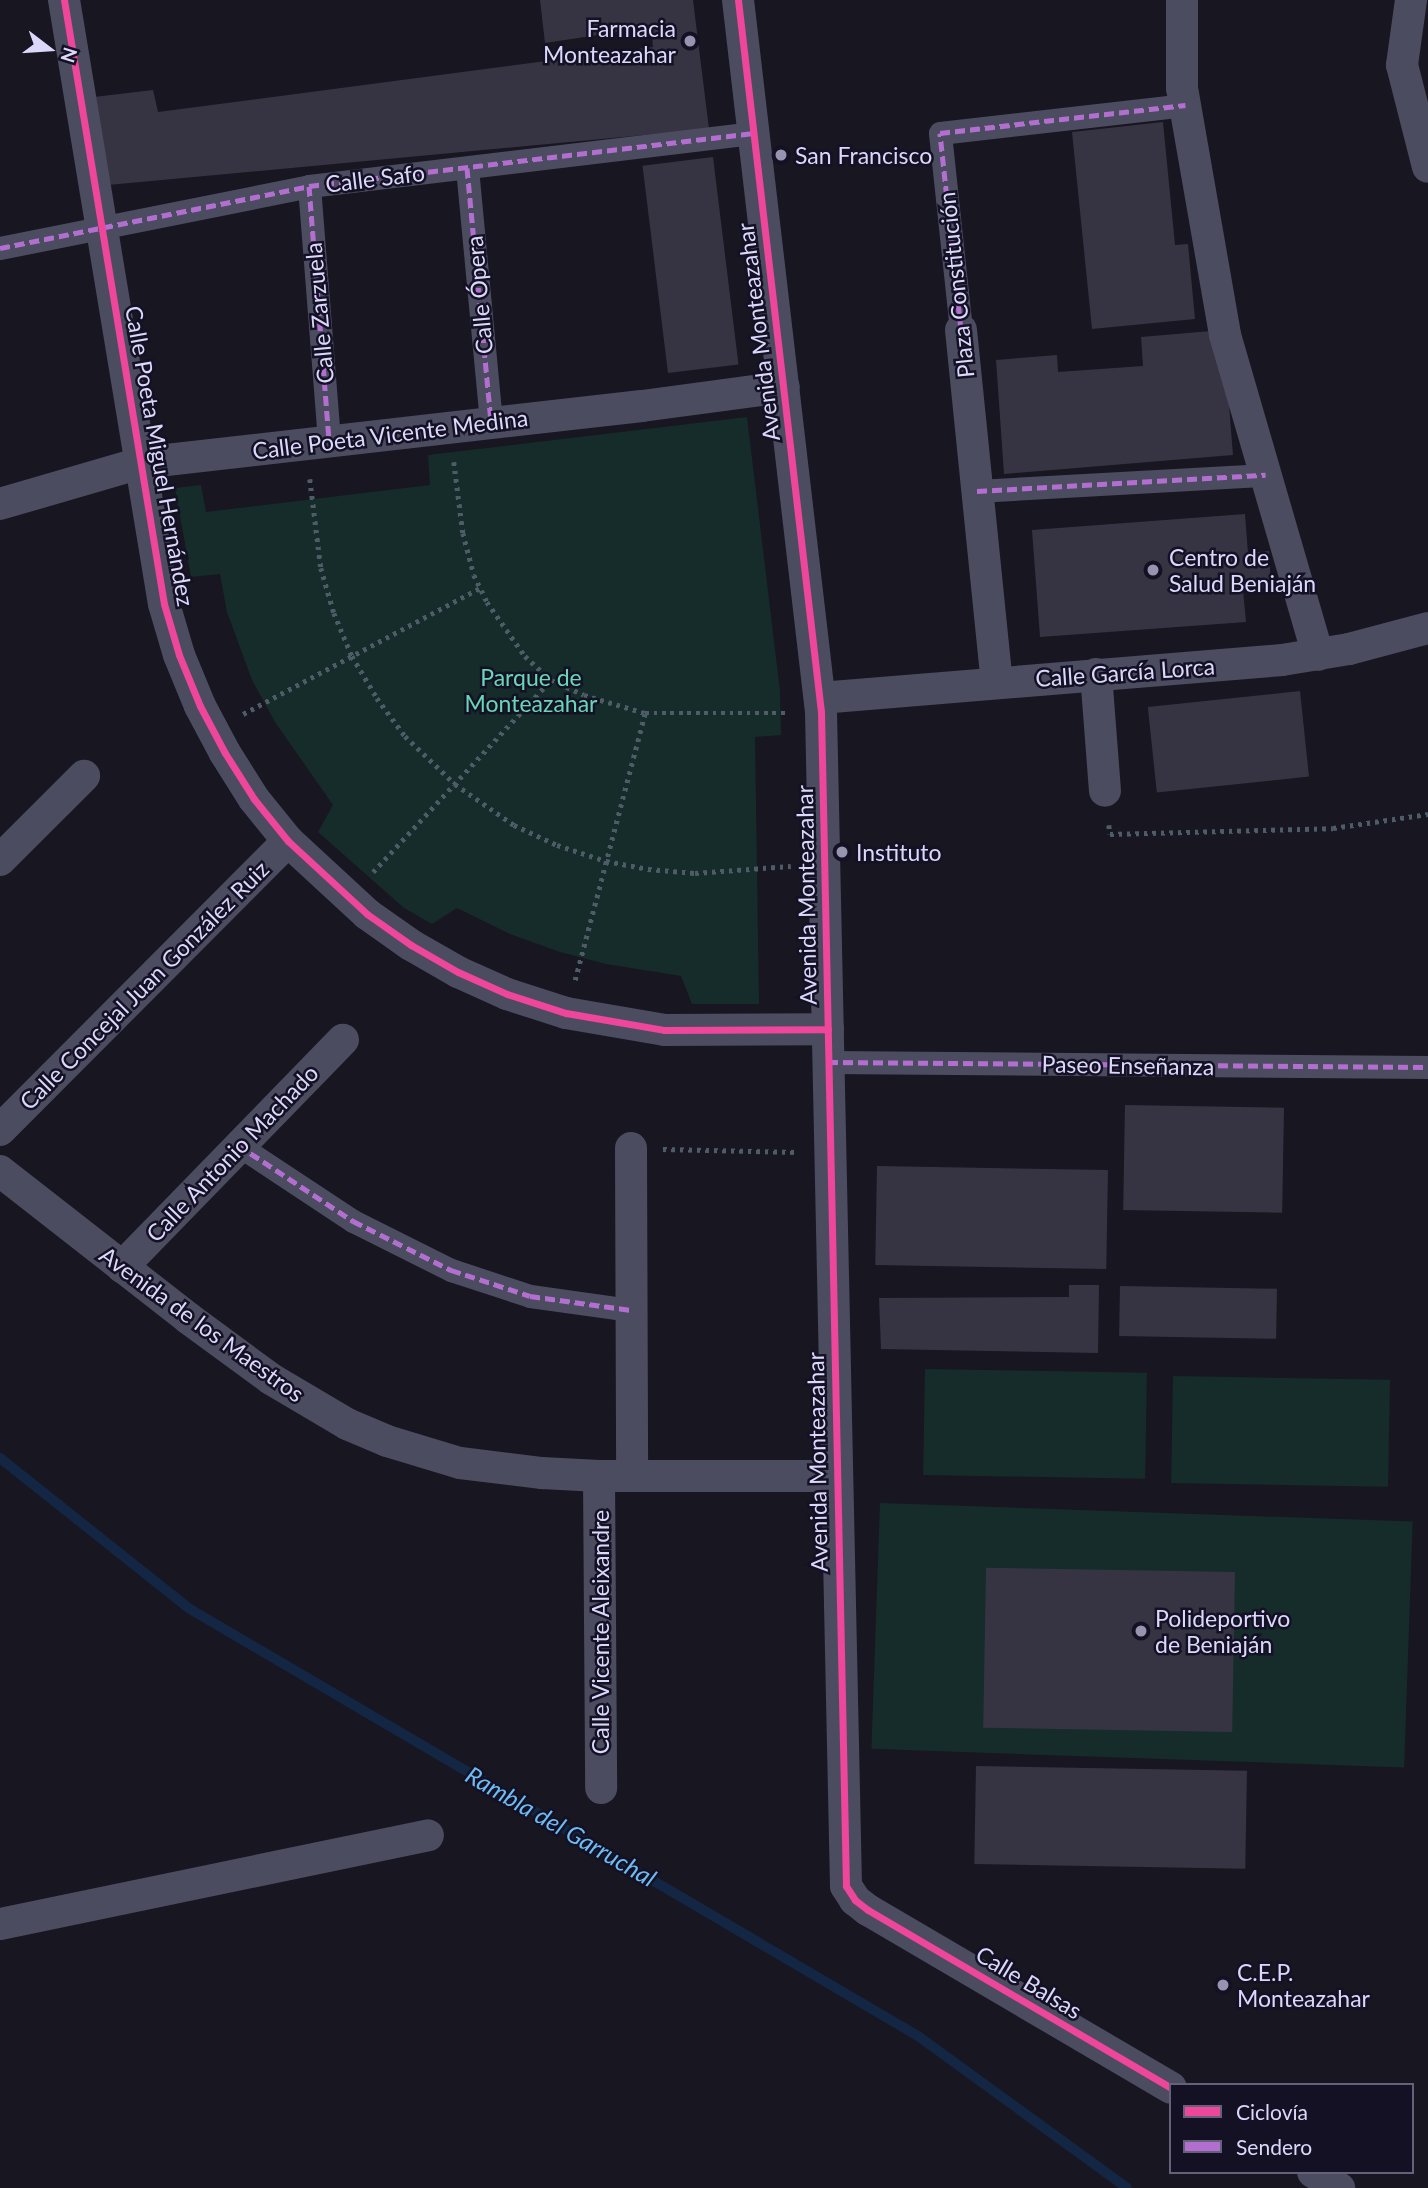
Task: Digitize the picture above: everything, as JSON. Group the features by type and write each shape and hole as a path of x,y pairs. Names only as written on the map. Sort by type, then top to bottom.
{"street":[{"name":"Calle Poeta Miguel Hernández","path":"64,0 164,604 179,656 213,730 254,799 288,841 348,899 411,945 458,972 507,994 566,1013 664,1030 828,1029"},
{"name":"Avenida Monteazahar","path":"738,0 820,705 844,1868 846,1886 855,1900 868,1910"},
{"path":"1182,0 1182,88 1225,335 1318,655"},
{"path":"1411,0 1402,65 1428,167"},
{"name":"Plaza Constitución","path":"997,681 940,133 1185,105"},
{"name":"Calle Safo","path":"0,248 102,225 309,186 754,133"},
{"name":"Calle Ópera","path":"467,168 491,421"},
{"name":"Calle Zarzuela","path":"309,186 318,442"},
{"name":"Calle Poeta Vicente Medina","path":"0,504 140,463 491,421 642,406 784,387"},
{"path":"978,491 1265,475"},
{"name":"Calle García Lorca","path":"820,705 997,681 1318,655 1428,628"},
{"path":"1096,674 1105,791"},
{"path":"0,860 84,776"},
{"name":"Calle Concejal Juan González Ruiz","path":"0,1130 288,841"},
{"name":"Calle Antonio Machado","path":"122,1267 343,1040"},
{"name":"Paseo Enseñanza","path":"828,1062 1428,1067"},
{"path":"238,1145 353,1221 451,1270 530,1296 631,1310"},
{"path":"631,1148 632,1476"},
{"name":"Avenida de los Maestros","path":"0,1171 271,1379 347,1424 387,1441 460,1463 496,1469 599,1476 837,1476"},
{"name":"Calle Vicente Aleixandre","path":"599,1476 601,1788"},
{"path":"0,1924 428,1835"},
{"name":"Calle Balsas","path":"868,1910 1169,2087"},
{"path":"1316,2174 1339,2188"}],"path":[{"path":"449,426 463,533 480,588 525,656 551,680 584,695 645,713 704,715 820,705"},
{"path":"318,442 321,568 334,613 352,656 377,698 405,736 454,784 514,825 557,845 606,861 648,869 695,873 824,863"},
{"path":"213,730 480,588"},
{"path":"348,899 551,680"},
{"path":"566,1013 645,713"},
{"path":"1105,791 1110,834 1333,828 1428,814"},
{"path":"631,1148 830,1152"}],"green space":[{"name":"Parque de Monteazahar","path":"747,417 780,691 781,735 755,737 759,1004 692,1004 681,976 606,964 560,952 510,934 457,908 432,924 404,908 318,832 333,805 275,722 252,680 227,612 220,574 191,577 175,488 201,485 206,512 430,485 428,455"},
{"path":"925,1369 1147,1373 1145,1479 923,1475"},
{"path":"1173,1376 1390,1380 1388,1487 1171,1483"},
{"name":"Polideportivo de Beniaján","path":"880,1503 1413,1522 1404,1767 871,1749"}],"building":[{"path":"540,0 693,0 709,129 108,185 94,97 153,90 158,112 653,47 651,27 545,43"},
{"path":"1163,122 1175,245 1188,244 1195,319 1092,329 1072,132"},
{"path":"713,157 738,364 668,373 643,166"},
{"path":"1223,330 1233,455 1004,474 996,360 1057,355 1058,372 1143,366 1141,337"},
{"name":"Centro de Salud Beniaján","path":"1245,514 1248,553 1269,551 1271,587 1243,590 1246,622 1040,637 1032,530"},
{"path":"1300,691 1309,777 1157,793 1148,707"},
{"path":"1125,1105 1284,1108 1282,1213 1123,1210"},
{"path":"877,1166 1108,1170 1106,1269 875,1265"},
{"path":"1069,1285 1099,1285 1098,1353 881,1349 879,1298 1069,1297"},
{"path":"1120,1286 1277,1289 1276,1339 1119,1336"},
{"path":"986,1568 1235,1572 1232,1732 983,1728"},
{"path":"976,1766 1247,1771 1245,1869 974,1864"}],"waterway":[{"name":"Rambla del Garruchal","path":"0,1458 190,1609 918,2036 1127,2188"}],"marked path":[{"path":"961,330 940,133 1185,105"},
{"path":"0,248 309,186 754,133"},
{"path":"467,168 491,421"},
{"path":"309,186 329,441"},
{"path":"977,491 1266,475"},
{"path":"828,1062 1428,1067"},
{"path":"238,1145 353,1221 451,1270 530,1296 631,1310"}],"cycle path":[{"path":"64,0 164,604 179,655 200,706 254,799 288,841 367,914 411,945 458,972 507,994 566,1013 664,1030 828,1029"},
{"path":"738,0 821,712 846,1886 855,1900 868,1910 1169,2087"}],"place":[{"name":"Farmacia Monteazahar","path":"690,41"},
{"name":"San Francisco","path":"781,155"},
{"name":"Centro de Salud Beniaján","path":"1153,570"},
{"name":"Instituto","path":"842,852"},
{"name":"Polideportivo de Beniaján","path":"1141,1631"},
{"name":"C.E.P. Monteazahar","path":"1223,1985"}]}
